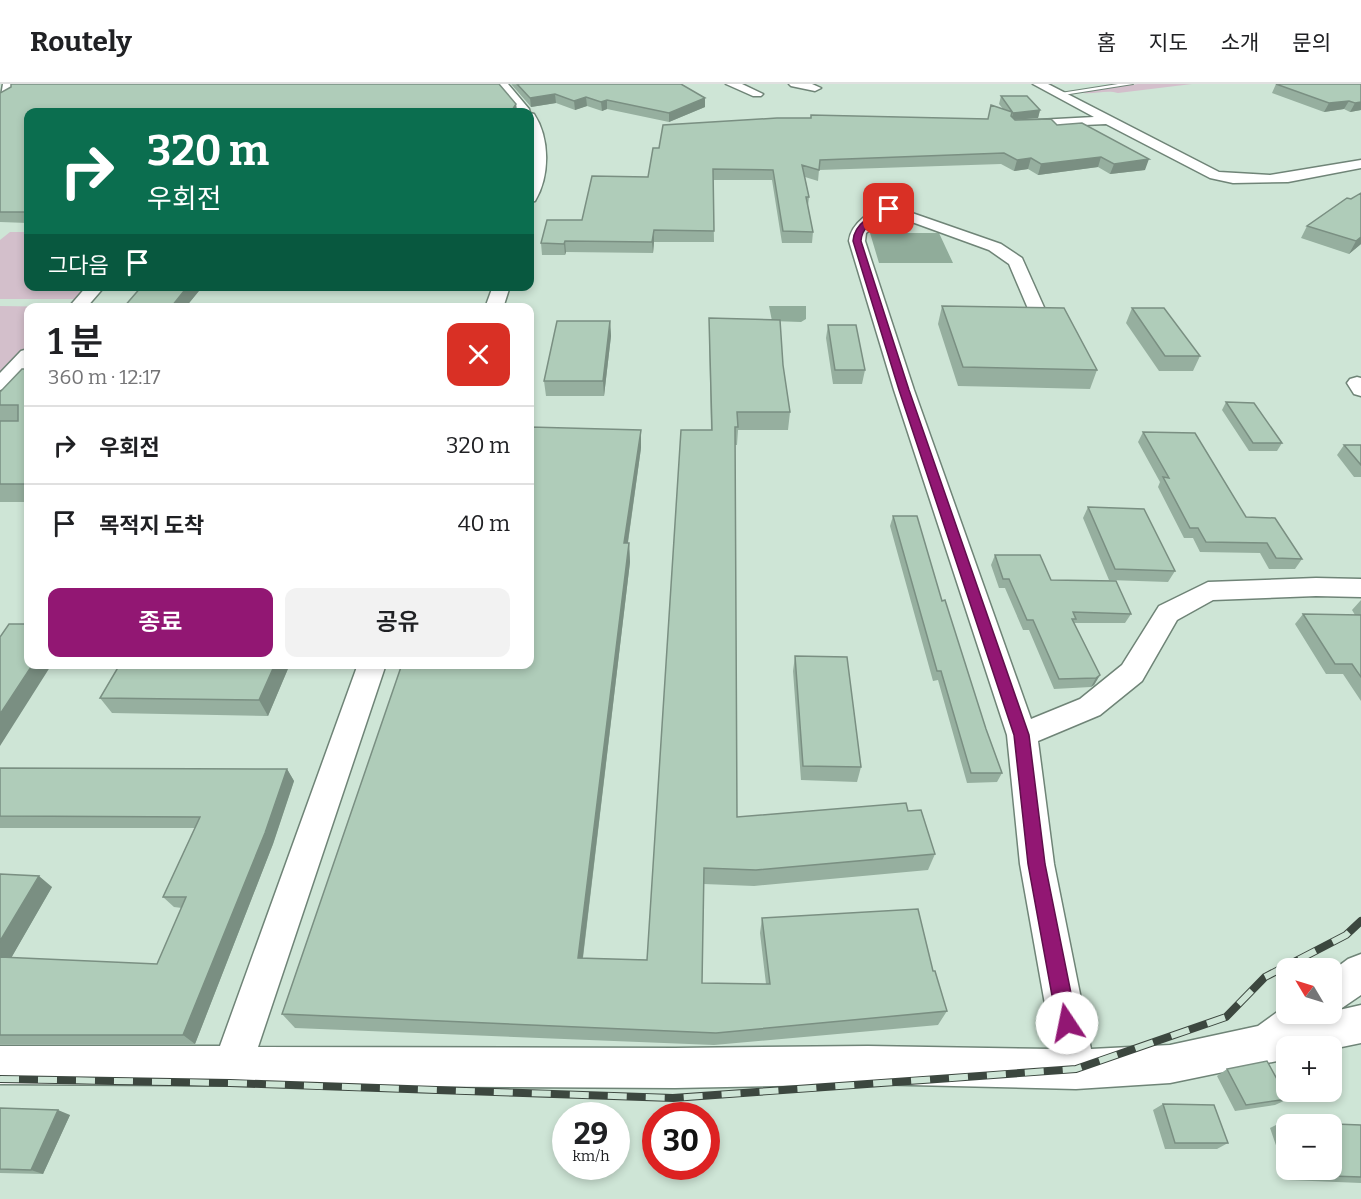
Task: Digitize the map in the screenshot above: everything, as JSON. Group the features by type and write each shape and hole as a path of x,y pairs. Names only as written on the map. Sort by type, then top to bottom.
{"street":[{"path":"0,99 8,94 9,84"},
{"path":"502,84 522,108"},
{"path":"732,84 757,94"},
{"path":"795,84 815,88"},
{"path":"1039,84 1215,175 1231,179 1266,181 1361,164"},
{"path":"1016,125 1108,120"},
{"path":"534,122 540,165 534,185"},
{"path":"1038,314 1016,261 995,247 889,209 878,214 858,232 857,241 904,390 1022,735 1037,864 1076,1069"},
{"path":"81,303 92,291"},
{"path":"0,384 24,359"},
{"path":"1022,735 1090,707 1132,673 1168,613 1208,591 1316,586 1361,588"},
{"path":"232,1067 370,669"},
{"path":"1342,986 1361,972"},
{"path":"1266,1044 1293,1024"},
{"path":"0,1065 686,1068 868,1065 1076,1069 1170,1064 1361,1024"}],"lane":[{"path":"1057,94 1096,86 1130,84"}],"shaded area":[{"path":"1138,84 1192,84 1118,93 1079,92"},
{"path":"10,232 24,232 24,291 86,291 77,299 0,299 0,240"},
{"path":"870,233 939,233 953,263 879,263"},
{"path":"0,306 24,306 24,350 0,373"},
{"path":"769,306 806,306 806,319 801,322 772,321"}],"building":[{"path":"11,84 499,84 516,104 514,108 24,108 24,212 0,212 0,93 11,87"},
{"path":"517,84 681,84 705,98 669,113 607,100 601,102 586,97 574,101 555,94 530,98"},
{"path":"1276,84 1361,84 1361,102 1329,103"},
{"path":"1001,96 1027,96 1040,110 1013,113"},
{"path":"991,105 1012,112 1011,116 1015,120 1051,119 1057,125 1082,123 1149,159 1114,164 1101,157 1041,164 1031,158 1017,160 1004,153 820,160 819,170 802,165 813,232 783,231 773,170 713,169 714,231 654,230 652,242 541,243 547,220 582,220 592,176 648,177 653,148 659,148 663,125 811,118 811,115 988,119"},
{"path":"1361,193 1361,237 1356,241 1307,226 1347,198 1351,199"},
{"path":"138,291 184,291 174,303 127,303"},
{"path":"942,306 1064,308 1097,370 963,367"},
{"path":"1132,308 1164,308 1200,356 1165,356"},
{"path":"709,318 780,320 783,365 790,412 737,412 738,427 735,427 737,817 906,803 908,811 921,810 935,854 756,870 704,868 702,983 770,984 762,918 918,909 933,971 935,971 947,1011 716,1033 282,1014 400,669 534,669 534,427 641,430 624,543 629,543 578,958 647,960 681,430 712,430"},
{"path":"557,321 610,321 603,381 544,381"},
{"path":"828,325 856,325 865,370 835,370"},
{"path":"24,369 24,484 0,484 0,421 18,421 18,405 0,405 0,392"},
{"path":"1226,402 1254,403 1282,443 1253,443"},
{"path":"1143,432 1195,433 1246,517 1275,518 1302,559 1276,558 1267,543 1206,542 1198,528 1190,528 1163,477 1169,478"},
{"path":"1344,445 1361,445 1361,465"},
{"path":"1088,507 1144,509 1175,571 1115,569"},
{"path":"893,516 917,516 942,601 945,600 1002,773 971,773 941,671 937,671"},
{"path":"995,555 1040,555 1051,580 1116,581 1131,614 1073,612 1076,619 1072,619 1100,675 1096,678 1059,679 1033,620 1027,620 1009,579 1003,579"},
{"path":"1303,614 1361,615 1361,677 1352,664 1335,664"},
{"path":"9,624 24,624 24,669 30,669 0,714 0,637"},
{"path":"795,656 847,657 861,767 803,766"},
{"path":"117,669 273,669 259,700 100,698"},
{"path":"0,768 287,769 265,833 183,1035 0,1035 0,957 157,964 186,897 163,897 200,817 0,816"},
{"path":"0,874 39,876 0,941"},
{"path":"1267,1061 1276,1077 1276,1101 1246,1105 1227,1069"},
{"path":"1163,1104 1214,1105 1228,1143 1175,1143"},
{"path":"0,1108 58,1110 31,1170 0,1169"},
{"path":"1342,1124 1361,1125 1361,1177 1342,1176"}],"railway":[{"path":"0,1079 230,1083 673,1098 1076,1069 1226,1017 1265,977 1346,935 1361,921"}],"route":[{"path":"889,209 862,225 857,241 904,390 944,501 1022,735 1037,864 1067,1023"}]}
